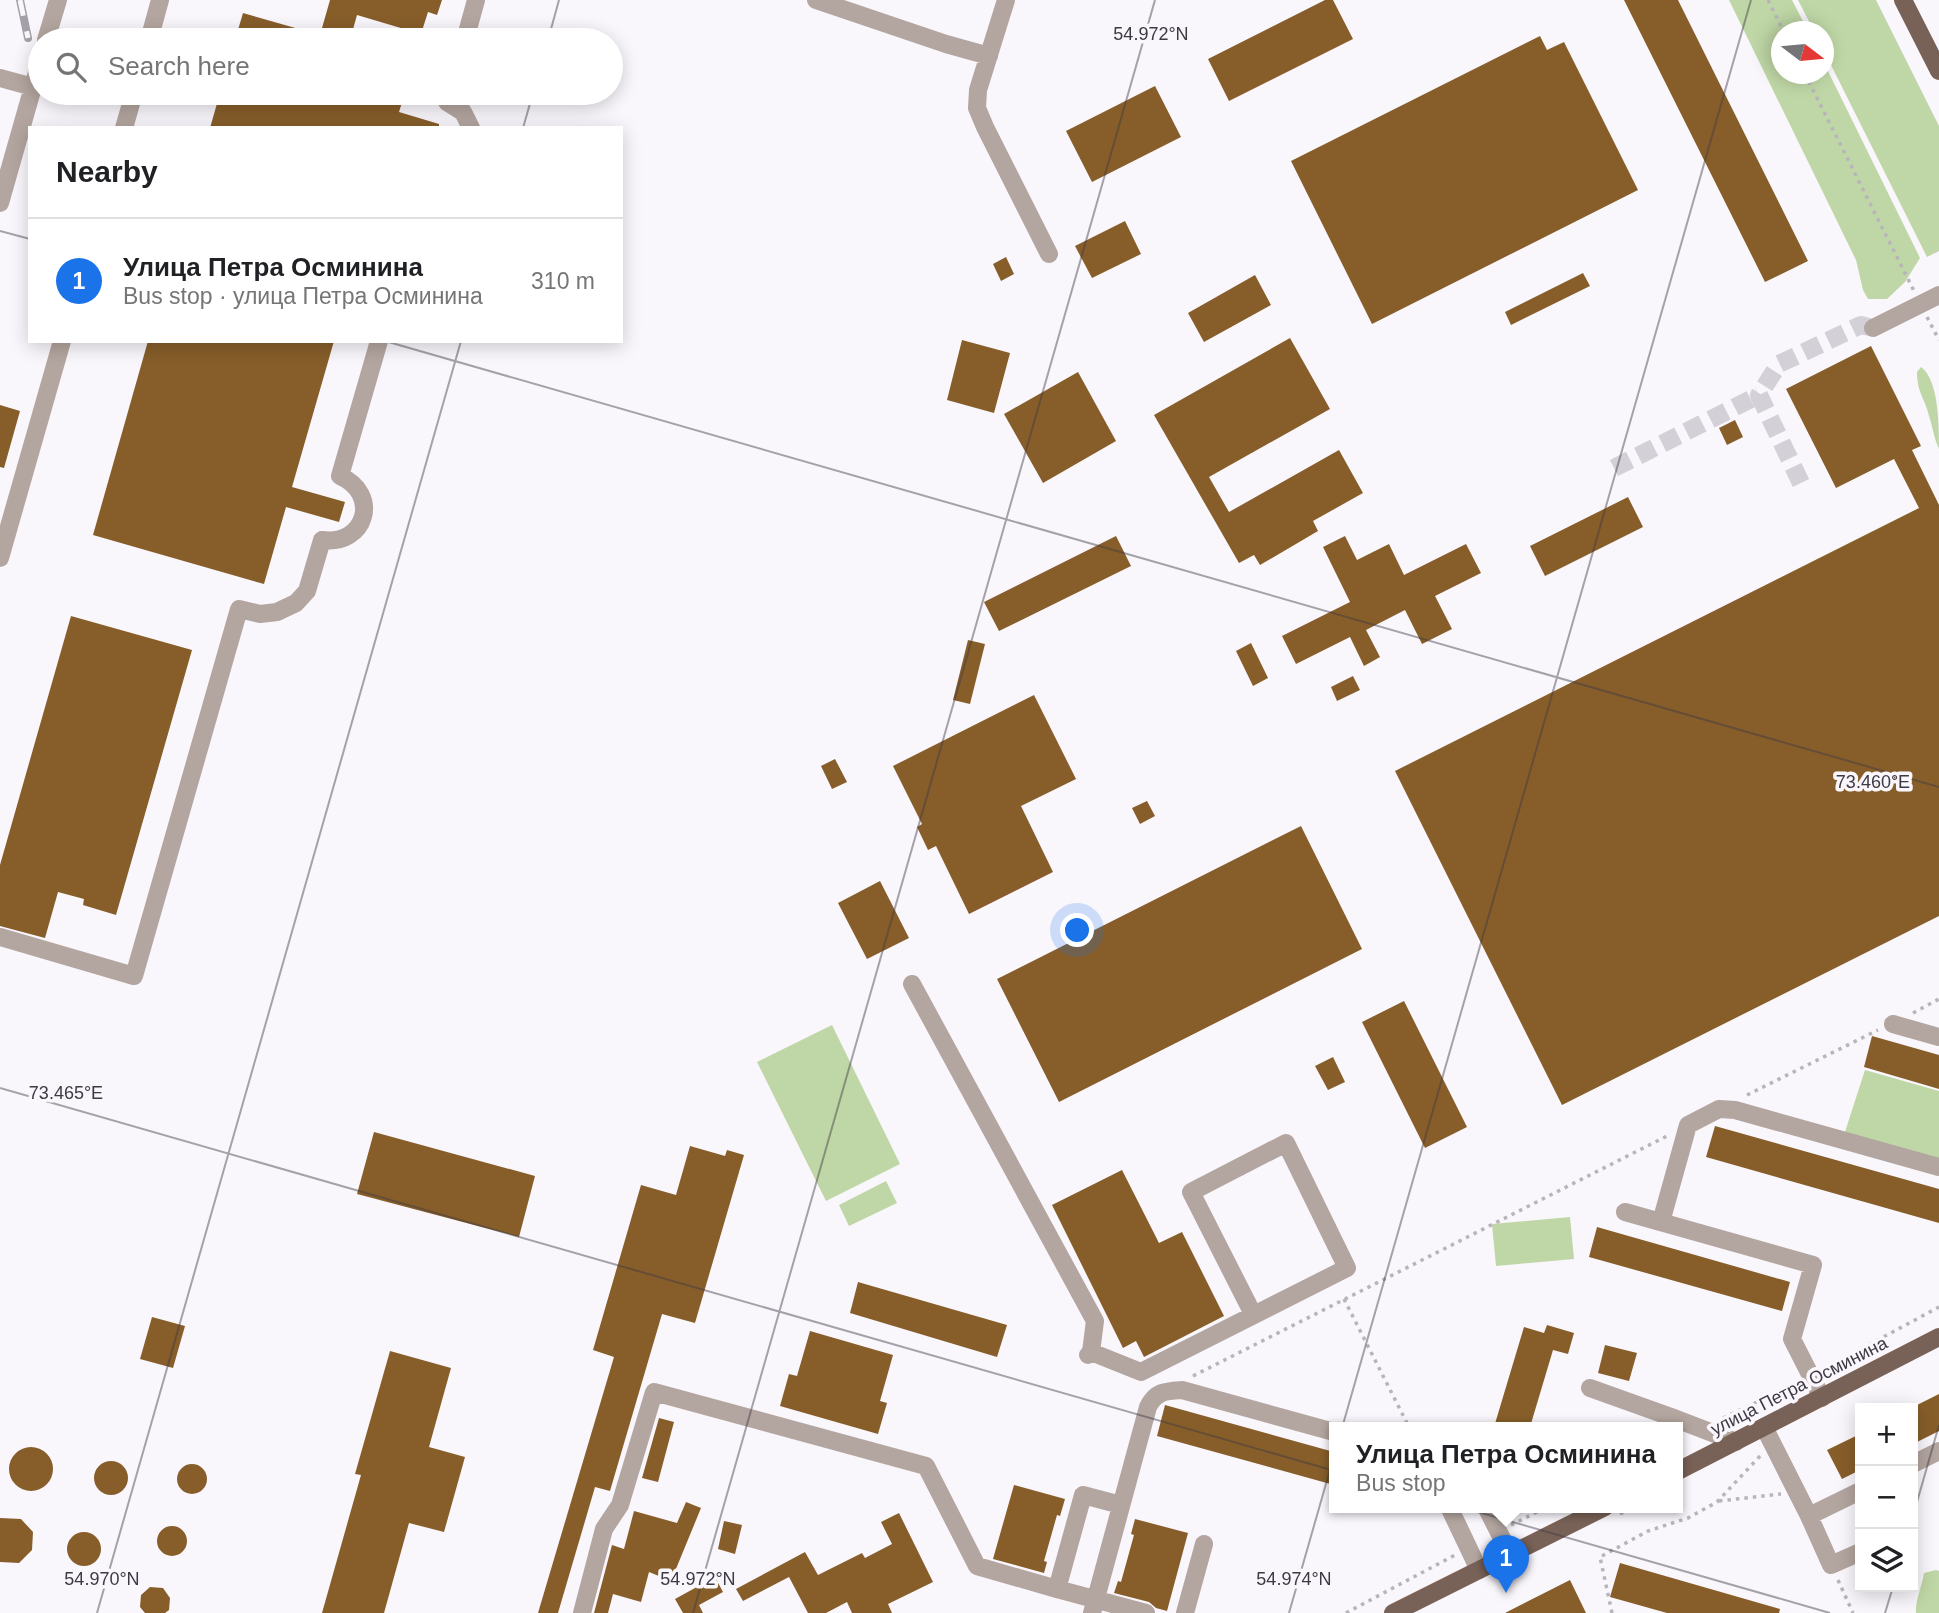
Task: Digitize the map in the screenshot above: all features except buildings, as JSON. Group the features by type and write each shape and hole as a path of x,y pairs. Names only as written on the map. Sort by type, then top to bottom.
{"main road":[{"path":"1903,0 1939,71"},
{"name":"улица Петра Осминина","path":"1683,1469 1737,1442 1768,1435 1822,1398 1939,1337"},
{"path":"1393,1613 1593,1513"}],"street":[{"path":"50,28 58,0"},
{"path":"152,28 160,0"},
{"path":"468,28 476,0"},
{"path":"816,0 989,56"},
{"path":"1006,0 978,90 977,108 1049,254"},
{"path":"0,78 28,86"},
{"path":"0,203 28,105"},
{"path":"125,126 131,105"},
{"path":"452,105 463,112 470,126"},
{"path":"1873,328 1939,295"},
{"path":"0,558 61,343"},
{"path":"0,937 134,975 239,609 260,614 277,612 296,603 307,591 322,540 340,540 356,530 361,522 364,503 361,494 356,486 340,476 378,343"},
{"path":"912,984 1095,1321 1090,1353 1141,1372 1347,1268 1286,1143 1191,1192 1253,1314"},
{"path":"1893,1024 1939,1037"},
{"path":"1661,1222 1688,1125 1719,1109 1735,1110 1939,1167"},
{"path":"1625,1212 1813,1265 1792,1339 1822,1398"},
{"path":"1590,1388 1737,1442"},
{"path":"1094,1606 1148,1407 1153,1398 1163,1391 1182,1390 1329,1430"},
{"path":"582,1613 604,1529 620,1505 654,1392 926,1466 977,1566 1057,1589 1094,1606 1146,1613"},
{"path":"1660,1422 1671,1416"},
{"path":"1768,1435 1832,1565 1855,1554"},
{"path":"1918,1462 1939,1451"},
{"path":"1809,1516 1855,1493"},
{"path":"1057,1589 1083,1494 1121,1506"},
{"path":"1452,1513 1479,1570"},
{"path":"1490,1513 1510,1555"},
{"path":"1185,1613 1204,1544"}],"path":[{"path":"1768,0 1778,21"},
{"path":"1810,84 1939,340"},
{"path":"1719,1109 1893,1024"},
{"path":"1163,1391 1688,1125"},
{"path":"1344,1299 1406,1422"},
{"path":"1717,1502 1768,1435"},
{"path":"1612,1613 1600,1558 1648,1531 1688,1518 1717,1502 1796,1492"},
{"path":"1499,1532 1535,1513"},
{"path":"1346,1613 1469,1548"},
{"path":"1832,1565 1853,1613"}],"green space":[{"path":"1729,0 1792,0 1803,21 1771,21 1771,84 1834,83 1920,258 1905,282 1887,299 1868,299 1863,290 1856,260"},
{"path":"1798,0 1876,0 1939,126 1939,251 1927,257 1834,71 1834,21 1809,21"},
{"path":"1921,367 1927,373 1935,393 1939,449 1918,385 1917,372"},
{"path":"832,1025 900,1164 826,1201 757,1062"},
{"path":"1865,1070 1939,1091 1939,1165 1843,1138"},
{"path":"886,1181 897,1203 849,1226 839,1205"},
{"path":"1570,1217 1574,1259 1496,1266 1492,1224"},
{"path":"1939,1571 1939,1613 1916,1613 1924,1573"}],"tunnel":[{"path":"1801,483 1759,395 1779,364 1861,325 1873,328"},
{"path":"1614,468 1759,395"}],"railway":[{"path":"20,0 28,38"}],"place":[{"name":"Улица Петра Осминина","path":"1506,1593"}]}
